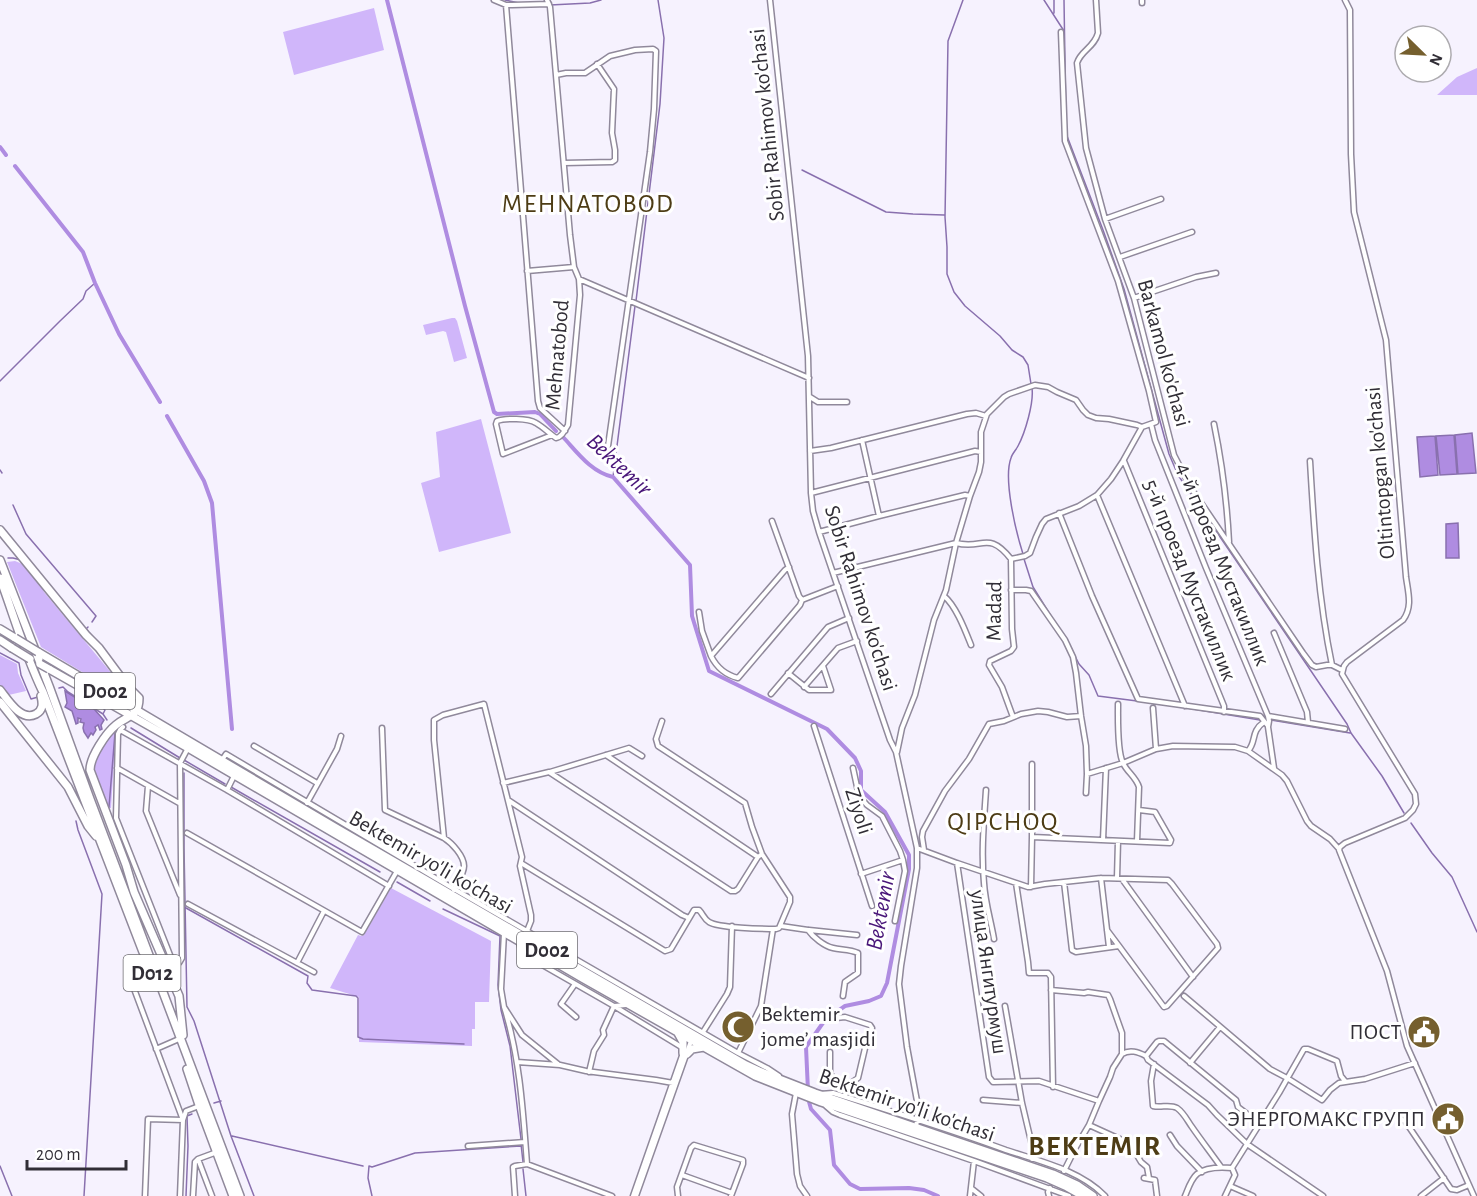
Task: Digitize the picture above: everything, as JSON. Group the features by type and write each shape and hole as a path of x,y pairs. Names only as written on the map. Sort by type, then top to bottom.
{"highway":[{"path":"0,530 139,698 135,712 111,730 93,756 90,770 134,892 179,996 184,1047"},
{"path":"0,560 46,668"},
{"path":"0,578 29,659"},
{"name":"Bektemir yo'li ko'chasi","path":"0,629 53,660 188,748 399,868 678,1033 695,1036 704,1047 755,1076 916,1130 1047,1178 1083,1196"},
{"name":"D002","path":"2,642 29,659"},
{"name":"Bektemir yo'li ko'chasi","path":"29,659 224,757 305,805 399,868 453,892 695,1036 753,1068 786,1082 801,1092"},
{"name":"D012","path":"29,659 92,825 102,839 184,1047 240,1196"},
{"name":"D012","path":"46,668 49,684 102,839 179,1039 199,1106 233,1196"},
{"path":"0,690 20,713 33,716 42,705 37,680"},
{"path":"0,702 68,787 92,825"},
{"path":"678,1033 684,1052 704,1047"},
{"name":"Bektemir yo'li ko'chasi","path":"916,1130 964,1143 1060,1177 1094,1196"},
{"path":"959,1134 964,1143"},
{"path":"980,1149 989,1143"}],"street":[{"path":"494,0 506,5 549,4 574,267 579,279 809,378"},
{"name":"Sobir Rahimov ko'chasi","path":"770,0 808,356 813,511 896,752 917,848 910,872 899,984 907,1047 918,1104 916,1130"},
{"name":"Barkamol ko'chasi","path":"1096,0 1098,33 1093,45 1079,58 1077,66 1086,148 1106,219 1134,298 1174,455 1191,488 1264,598 1312,665 1316,667 1327,664 1342,670"},
{"name":"Oltintopgan ko'chasi","path":"1342,670 1347,662 1403,620 1407,614 1409,602 1386,340 1354,212 1351,154 1350,10 1345,0"},
{"path":"506,5 538,404 565,431"},
{"name":"4-й проезд Мустакиллик","path":"1061,32 1065,141 1118,281 1156,422 1151,424 1155,440 1268,714"},
{"path":"556,75 585,73 610,56 635,50 653,49 656,51 650,152 608,446"},
{"path":"564,163 612,162 615,160 612,133 614,89 597,64"},
{"path":"1106,219 1161,199"},
{"path":"1120,257 1192,232"},
{"path":"527,271 574,267"},
{"path":"1134,298 1215,273"},
{"name":"Mehnatobod","path":"552,435 503,454 496,424 502,419 531,421 538,423 558,438 565,431 568,425 580,303 579,279"},
{"path":"896,752 900,744 902,728 915,695 934,620 944,596 956,543 979,472 981,432 986,416 1004,397 1032,386 1048,387 1076,400 1088,415 1096,418 1142,427 1151,424"},
{"path":"809,396 818,402 847,402"},
{"path":"809,409 818,402"},
{"path":"810,451 831,448 968,414 986,416"},
{"path":"1214,424 1227,507 1229,543"},
{"path":"833,573 956,543 962,545 994,543 1011,559 1024,556 1032,550 1046,519 1079,506 1097,495 1124,461 1142,427"},
{"path":"862,440 879,516"},
{"path":"811,493 975,451 981,452"},
{"name":"5-й проезд Мустакиллик","path":"1124,461 1224,706 1224,712"},
{"path":"1310,461 1316,558 1332,665"},
{"path":"819,532 965,495 970,496"},
{"path":"1097,495 1185,706"},
{"path":"1059,513 1092,596 1138,699 1224,712 1260,716 1268,714 1345,729"},
{"path":"772,521 802,600"},
{"name":"Madad","path":"1011,559 1014,647 988,665 1002,687 1013,717"},
{"path":"711,656 789,567"},
{"path":"699,612 702,631 715,664 721,670 738,678 802,600 838,586"},
{"path":"1011,591 1031,591 1069,647 1076,672 1080,716 1086,746 1086,794"},
{"path":"944,596 949,600 971,645"},
{"path":"771,694 828,627 849,618"},
{"path":"1274,633 1308,722"},
{"path":"804,687 838,648 857,641"},
{"path":"788,673 811,691 831,690 823,666"},
{"path":"1340,850 1345,843 1405,818 1416,804 1415,794 1343,676 1342,670"},
{"path":"444,838 434,740 435,718 484,704 522,857 520,866 531,915 527,931"},
{"path":"1118,704 1119,744 1123,763 1138,783 1137,842"},
{"path":"1153,708 1156,749"},
{"path":"924,850 922,831 945,790 969,759 986,728 992,723 1033,711 1043,711 1059,716 1080,716"},
{"path":"1268,714 1274,768"},
{"path":"1260,716 1268,727"},
{"path":"521,863 664,951 671,949 694,910 697,909 709,922 773,929 780,926 790,897 760,855 745,803 658,746 657,736 662,721"},
{"path":"1248,751 1252,746 1255,731 1264,722"},
{"name":"Ziyoli","path":"814,726 872,906"},
{"path":"382,728 385,810 450,842 464,864 453,892"},
{"path":"188,748 181,760 182,958 179,963 172,960 116,818 117,768 121,729 181,760 227,790 389,886"},
{"path":"341,736 337,749 305,805 453,892 625,987 695,1036 738,1053 773,1072 786,1082"},
{"path":"254,746 317,783"},
{"path":"1087,774 1123,763 1156,749 1193,746 1235,747 1248,751 1282,775 1311,826 1330,838 1340,850 1387,971 1407,1046 1474,1196"},
{"path":"503,783 629,748 642,756"},
{"path":"606,754 760,855"},
{"path":"1031,887 1032,764"},
{"path":"117,768 180,804"},
{"path":"853,768 859,796 882,816 910,872 896,921"},
{"path":"1103,840 1106,768"},
{"path":"549,772 731,891 738,889 760,855"},
{"path":"227,790 235,775"},
{"path":"148,786 146,812 181,898"},
{"path":"986,790 983,872 994,939"},
{"path":"508,800 689,918"},
{"path":"1032,837 1168,843 1171,840 1155,812 1139,810"},
{"path":"187,833 362,932 399,868"},
{"path":"1118,841 1119,878 1193,977"},
{"path":"917,848 1025,887 1101,878 1164,880 1170,882 1218,948 1164,1007 1107,929"},
{"path":"861,874 903,860"},
{"name":"улица Янгитурмуш","path":"957,863 988,1075 993,1082 1044,1082 1099,1101"},
{"path":"1101,878 1109,947"},
{"path":"1064,882 1072,950 1076,952 1119,946"},
{"path":"1016,883 1029,973 1050,974 1053,1087"},
{"path":"188,904 314,972"},
{"path":"297,963 324,910"},
{"path":"635,1196 684,1052 730,987 732,926"},
{"path":"780,926 857,934"},
{"path":"738,1053 760,1006 773,929"},
{"path":"808,930 829,947 858,953 858,973 845,982 843,996"},
{"path":"505,932 501,989 514,1041 523,1109 527,1164"},
{"path":"519,941 522,953 614,1006 684,1052"},
{"path":"587,965 592,976"},
{"path":"127,970 183,1120"},
{"path":"575,984 561,1004 576,1017"},
{"path":"616,990 625,987"},
{"path":"1051,990 1108,995 1122,1033 1122,1054 1113,1068 1089,1125 1064,1171"},
{"path":"1184,996 1270,1069 1322,1100 1335,1085 1344,1081 1365,1079 1415,1064"},
{"path":"614,1006 628,1004"},
{"path":"589,1072 594,1051 604,1035 603,1030 614,1006"},
{"path":"1005,1006 1022,1103 1034,1154 1032,1159"},
{"path":"504,1007 522,1035"},
{"path":"640,1022 644,1013"},
{"path":"836,1018 846,1017 870,1025 872,1028 858,1078 848,1085 845,1096"},
{"path":"510,1024 560,1065"},
{"path":"1190,1063 1220,1027"},
{"path":"156,1049 179,1039"},
{"path":"1146,1056 1157,1042 1162,1041 1236,1100 1238,1107 1259,1124"},
{"path":"1232,1168 1305,1048 1337,1061 1344,1081"},
{"path":"635,1196 684,1052"},
{"path":"830,1052 830,1074 836,1080 848,1085"},
{"path":"1122,1054 1133,1052 1146,1056 1148,1060 1209,1105 1247,1144 1323,1196"},
{"path":"517,1062 560,1065 589,1072 672,1083"},
{"path":"1154,1064 1151,1081 1153,1106 1170,1106 1178,1109 1221,1167"},
{"path":"801,1092 792,1114 797,1174 800,1186 807,1196"},
{"name":"Bektemir yo'li ko'chasi","path":"817,1097 833,1092 916,1130 959,1134 989,1143 1064,1171 1089,1183 1105,1196"},
{"path":"983,1100 1022,1103"},
{"path":"180,1196 183,1120 186,1111 199,1106"},
{"path":"145,1196 148,1119 183,1120"},
{"path":"1400,1119 1405,1121 1449,1187 1457,1190 1469,1185"},
{"path":"1089,1125 1122,1140"},
{"path":"916,1130 974,1161 1069,1196"},
{"path":"1170,1135 1202,1172"},
{"path":"468,1146 525,1142"},
{"path":"678,1196 681,1175 694,1145 744,1161 731,1194 681,1175"},
{"path":"193,1196 194,1163 198,1159 217,1152"},
{"path":"1138,1156 1147,1167 1147,1178 1155,1180 1157,1196"},
{"path":"198,1159 212,1196"},
{"path":"970,1196 974,1161"},
{"path":"515,1196 513,1167 527,1164 612,1196"},
{"path":"1185,1196 1198,1174 1221,1167 1232,1168"},
{"path":"1225,1196 1235,1175 1232,1168"},
{"path":"1420,1196 1444,1178"},
{"path":"1230,1186 1253,1196"},
{"path":"971,1188 981,1196"},
{"path":"1049,1196 1050,1188"}],"shaded area":[{"path":"374,8 384,50 294,75 283,32"},
{"path":"1477,68 1477,95 1437,95 1449,84 1453,84 1457,77"},
{"path":"452,318 457,321 467,358 454,362 446,332 426,335 423,325"},
{"path":"481,419 511,533 439,552 421,483 440,477 436,432"},
{"path":"1472,433 1476,473 1458,474 1455,435"},
{"path":"1454,435 1457,474 1440,475 1436,436"},
{"path":"1435,436 1438,475 1420,477 1417,437"},
{"path":"1458,523 1459,558 1446,558 1446,524"},
{"path":"15,561 37,574 44,592 113,675 116,687 87,675 41,647 7,562"},
{"path":"0,655 17,664 18,673 26,691 0,697"},
{"path":"65,691 94,709 104,720 101,725 102,729 100,730 98,725 93,735 91,733 88,738 84,732 84,723 78,718 76,724 72,711 65,707 67,703"},
{"path":"116,730 111,808 107,809 96,777 95,764 100,752"},
{"path":"391,888 491,941 489,1002 475,1002 475,1029 472,1029 472,1046 359,1042 359,997 330,988 358,935 364,935"}],"waterway":[{"name":"Bektemir","path":"387,0 494,412 497,414 535,412 540,414 556,431"},
{"path":"505,0 519,3"},
{"path":"550,5 590,3 601,0"},
{"path":"636,301 660,104 664,38 658,0"},
{"path":"963,0 948,41 945,217 947,274 954,292 965,306 1000,336 1012,350 1023,357 1028,365 1031,384"},
{"path":"1044,0 1064,31"},
{"path":"1054,0 1054,13"},
{"path":"1064,0 1066,129"},
{"path":"1067,136 1124,289 1169,454 1178,475 1382,776 1404,813"},
{"path":"0,147 6,155"},
{"path":"15,166 83,252 119,334 160,402"},
{"path":"802,170 886,212 944,215"},
{"path":"0,381 83,299 86,291 95,283"},
{"path":"613,477 635,306"},
{"path":"1023,554 1011,506 1009,467 1026,426 1032,402 1032,388"},
{"path":"167,416 204,481 212,503 232,729"},
{"name":"Bektemir","path":"563,437 591,466 613,477 690,565 692,616 709,671 827,729 855,758 861,771 861,790 885,812 909,855 909,869 887,983 881,996 845,1006 825,1020 806,1047 808,1091"},
{"path":"13,505 26,534 96,616 92,622"},
{"path":"8,558 21,560"},
{"path":"1024,559 1033,587 1051,616"},
{"path":"88,627 86,629 95,639"},
{"path":"1067,640 1079,664 1089,675 1098,696 1137,701"},
{"path":"0,653 19,663 21,675 31,699 38,697"},
{"path":"111,659 136,691"},
{"path":"118,679 121,692"},
{"path":"103,685 129,693"},
{"path":"59,688 63,687 103,714"},
{"path":"94,700 105,710 103,714 107,720"},
{"path":"1187,708 1260,720"},
{"path":"1271,720 1350,733"},
{"path":"131,728 180,758"},
{"path":"109,807 115,733"},
{"path":"184,760 225,784"},
{"path":"184,773 187,1007 194,1021 231,1136 254,1196"},
{"path":"231,787 380,872"},
{"path":"76,821 102,894 84,1196"},
{"path":"1411,823 1452,877 1477,932"},
{"path":"397,882 430,901"},
{"path":"186,908 308,976 307,983 312,990 356,996 358,998 358,1037 464,1044"},
{"path":"443,909 500,936 498,985 501,1010 510,1046 521,1139"},
{"name":"Bektemir","path":"808,1098 811,1109 830,1130 834,1165 850,1184 860,1189 924,1190 938,1196"},
{"path":"214,1103 221,1101"},
{"path":"186,1196 187,1116 192,1114"},
{"path":"232,1136 363,1166"},
{"path":"521,1144 523,1162"},
{"path":"372,1196 368,1178 369,1166 415,1153 521,1146"},
{"path":"0,1166 12,1196"},
{"path":"523,1169 526,1196"}],"place":[{"name":"Bektemir jome’ masjidi","path":"738,1027"},
{"name":"ПОСТ","path":"1424,1032"},
{"name":"ЭНЕРГОМАКС ГРУПП","path":"1448,1119"}],"district":[{"name":"MEHNATOBOD","path":"588,204"},
{"name":"QIPCHOQ","path":"1003,822"},
{"name":"BEKTEMIR","path":"1095,1147"}]}
